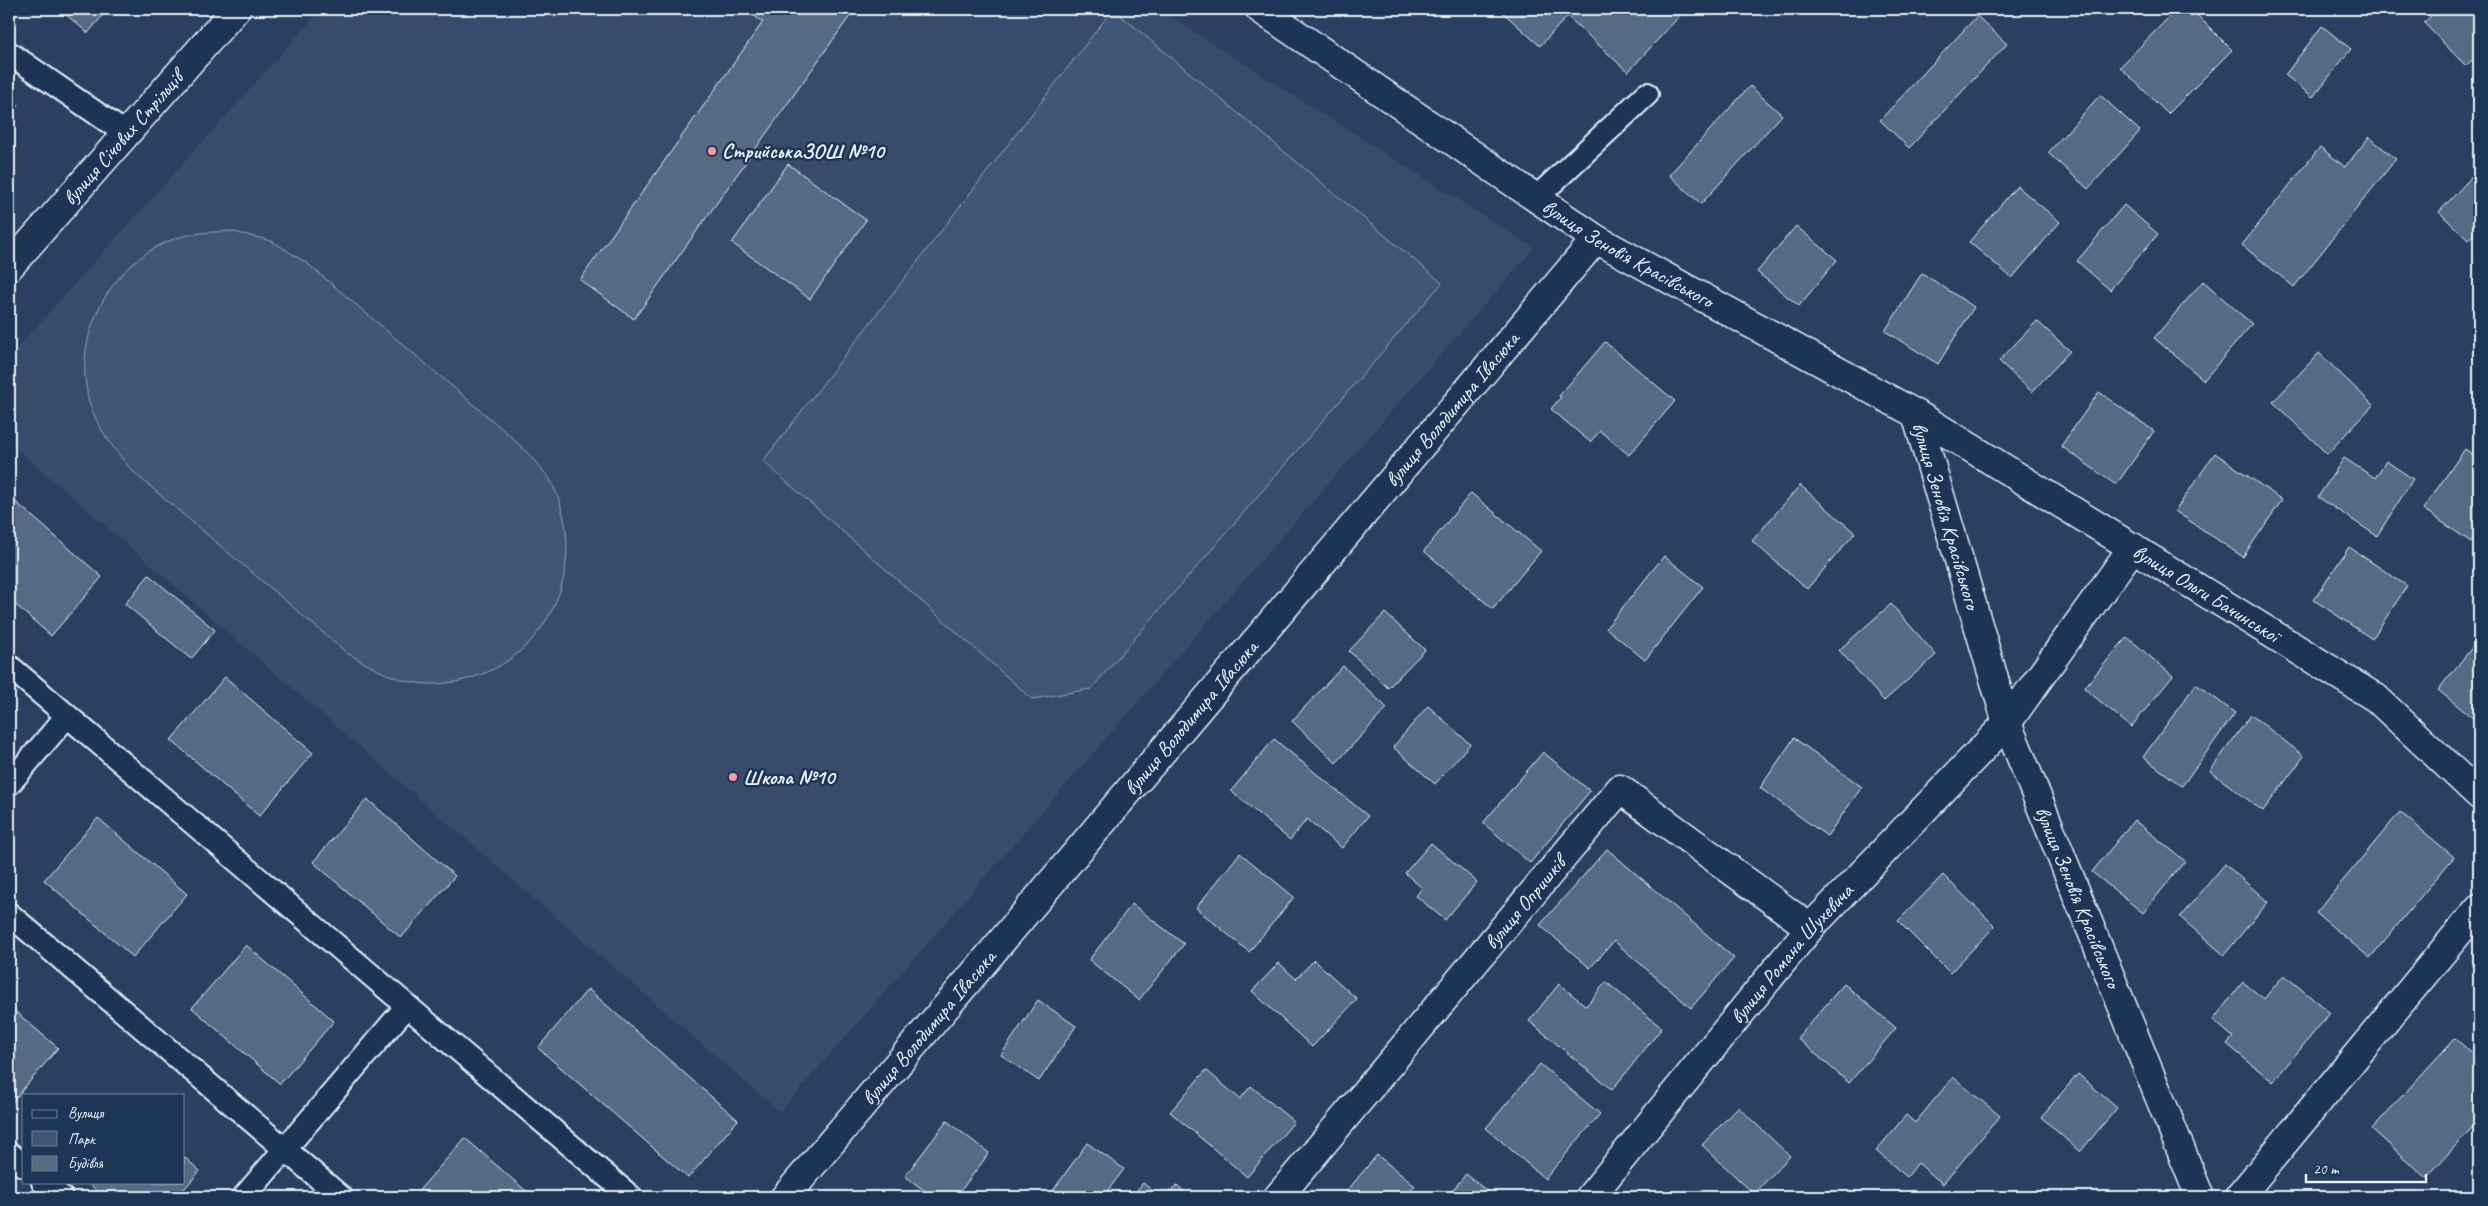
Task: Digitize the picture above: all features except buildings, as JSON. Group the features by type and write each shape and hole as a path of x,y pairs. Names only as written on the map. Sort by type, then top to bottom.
{"street":[{"name":"вулиця Січових Стрільців","path":"9,267 236,9"},
{"name":"вулиця Зеновія Красівського","path":"1260,9 1596,239 1916,414 2007,723 2200,1197"},
{"name":"вулиця Володимира Івасюка","path":"785,1197 1596,239"},
{"name":"вулиця Ольги Бачинської","path":"1916,414 2376,698 2479,794"},
{"name":"вулиця Романа Шухевича","path":"1590,1197 1810,928 2007,723 2133,547"},
{"name":"вулиця Опришків","path":"1278,1197 1620,789 1810,928"},
{"path":"2239,1197 2479,908"}],"lane":[{"path":"9,53 125,133"},
{"path":"1536,198 1647,94"},
{"path":"9,666 631,1197"},
{"path":"9,784 67,716"},
{"path":"9,914 341,1197"},
{"path":"244,1197 406,1006"},
{"path":"9,1153 22,1164"},
{"path":"45,1184 61,1197"}],"shaded area":[{"name":"Школа №10","path":"322,9 1158,9 1534,248 780,1112 9,442 9,357"}],"green space":[{"path":"1113,9 1442,283 1091,689 1032,699 763,461"},
{"path":"230,231 272,241 308,264 504,430 551,480 564,518 567,552 561,586 548,616 529,643 502,664 471,678 422,684 399,679 347,653 133,472 102,430 92,411 85,374 86,348 93,322 105,298 120,276 140,258 163,244 188,235"}],"place":[{"name":"СтрийськаЗОШ №10","path":"712,151"},
{"name":"Школа №10","path":"733,777"}]}
